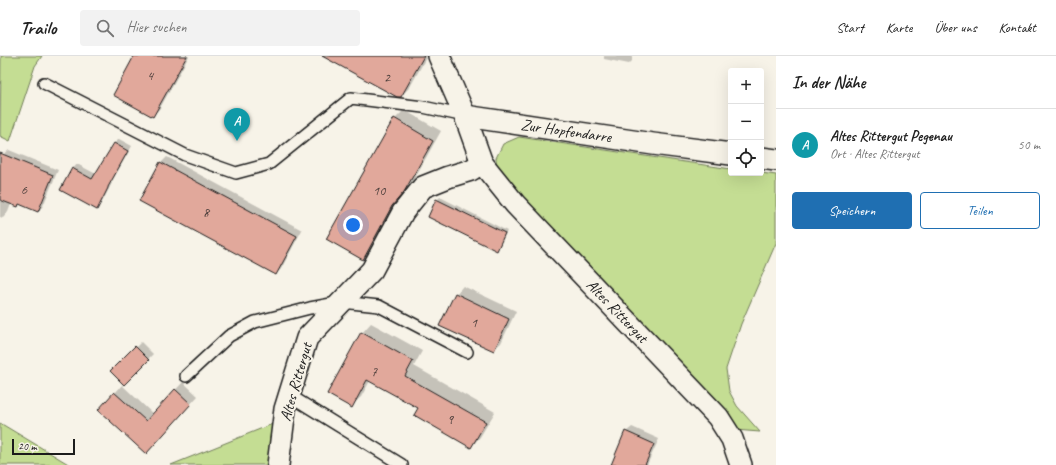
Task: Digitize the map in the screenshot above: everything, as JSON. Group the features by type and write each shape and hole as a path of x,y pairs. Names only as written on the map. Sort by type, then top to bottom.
{"street":[{"path":"439,56 465,116"},
{"name":"Zur Hopfendarre","path":"465,116 728,154"},
{"name":"Altes Rittergut","path":"465,116 482,163 515,204 718,417 732,439 741,465"},
{"path":"764,158 776,160"},
{"name":"Altes Rittergut","path":"278,465 285,408 307,338 372,270 403,212 424,187 448,177 471,170 482,163"}],"lane":[{"path":"44,83 186,155 236,174 269,164 352,98 423,107 465,116"},
{"path":"186,376 229,336 255,322 310,308 342,302 379,306 467,352"},
{"path":"289,395 402,465"}],"green space":[{"path":"1,56 42,56 35,66 10,141 0,136"},
{"path":"519,137 728,169 728,176 764,176 764,173 776,175 776,243 741,324 726,369 729,391 737,406 760,432 735,430 497,174 496,158 503,144"},
{"path":"0,423 70,465 0,465"},
{"path":"275,423 272,465 171,465"}],"building":[{"path":"134,56 187,56 153,117 113,95"},
{"path":"322,56 424,56 401,97 397,97"},
{"path":"394,118 433,141 404,192 392,206 363,260 326,239"},
{"path":"114,143 128,151 97,210 60,190 72,168 92,179"},
{"path":"0,153 53,175 38,212 19,204 18,207 0,200"},
{"path":"160,162 297,236 276,275 139,201"},
{"path":"436,199 505,233 497,251 428,217"},
{"path":"455,293 509,319 494,351 439,326"},
{"path":"361,332 413,361 405,376 486,422 471,448 414,415 418,408 367,380 352,408 327,394"},
{"path":"135,346 149,360 124,385 110,371"},
{"path":"175,389 191,404 146,454 98,410 114,392 146,421"},
{"path":"625,431 654,444 645,465 611,465"}],"place":[{"name":"Altes Rittergut Pegenau","path":"237,141"}]}
